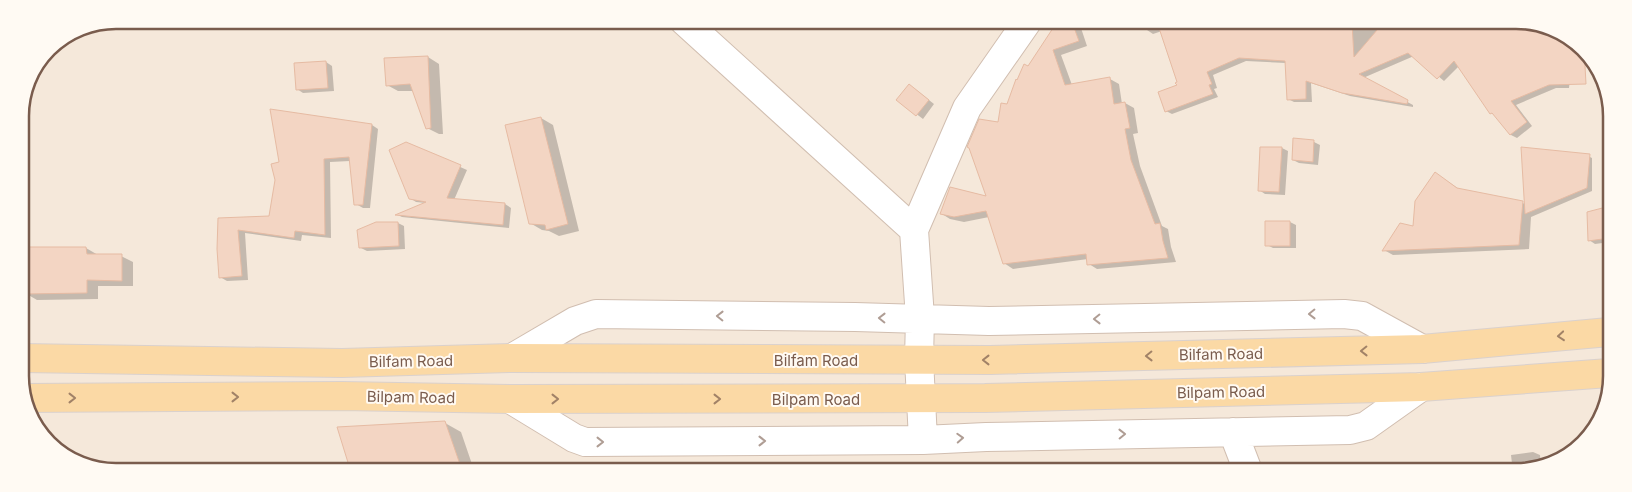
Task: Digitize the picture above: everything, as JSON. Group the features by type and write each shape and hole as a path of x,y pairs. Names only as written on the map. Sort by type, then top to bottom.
{"main road":[{"name":"Bilfam Road","path":"29,358 342,363 512,358 990,360 1422,349 1603,333"},
{"name":"Bilpam Road","path":"31,398 342,396 510,399 985,398 1421,387 1603,373"}],"street":[{"path":"693,29 914,230"},
{"path":"923,440 919,359 920,318 914,230 967,108 1022,29"},
{"path":"512,358 574,321 596,314 920,318 989,321 1344,314 1362,316 1422,349"},
{"path":"510,399 574,438 585,442 923,440 986,437 1350,430 1366,426 1421,387"},
{"path":"1234,432 1245,463"}],"shaded area":[{"path":"1528,29 1560,40 1578,54 1592,72 1602,99 1603,388 1597,410 1589,425 1574,442 1550,457 1522,463 104,463 67,449 50,434 43,425 33,404 29,376 29,110 32,93 38,77 58,50 82,35 99,30"}],"building":[{"path":"1052,29 1075,29 1079,41 1053,50 1065,85 1110,77 1114,104 1125,102 1130,128 1125,129 1131,160 1155,224 1160,223 1168,258 1087,265 1086,254 1003,264 986,211 954,217 940,214 950,187 986,196 969,148 967,147 979,119 998,122 1001,103 1007,104 1024,64 1028,66"},
{"path":"1159,29 1352,29 1354,57 1378,29 1528,29 1560,40 1578,54 1585,63 1586,84 1549,85 1511,101 1527,122 1510,135 1492,113 1490,114 1454,61 1437,79 1408,53 1359,74 1408,100 1407,104 1342,93 1306,81 1306,99 1287,100 1285,61 1239,58 1207,72 1212,84 1209,85 1213,94 1165,112 1158,92 1177,85 1175,83 1177,82"},
{"path":"428,56 431,128 426,129 410,84 386,86 384,58"},
{"path":"326,61 328,88 296,90 294,63"},
{"path":"909,84 929,100 916,116 896,100"},
{"path":"270,109 372,124 363,205 354,205 349,157 324,159 325,235 295,231 294,238 238,230 242,276 219,278 217,249 218,218 269,216 275,180 271,164 279,162"},
{"path":"541,117 568,224 546,230 545,225 529,224 505,125"},
{"path":"1293,138 1314,140 1313,162 1292,160"},
{"path":"406,142 461,165 447,198 505,203 503,225 395,215 426,202 409,199 389,150"},
{"path":"1260,147 1282,147 1279,192 1258,191"},
{"path":"1521,147 1590,154 1587,188 1525,214"},
{"path":"1435,172 1457,188 1523,201 1519,245 1382,251 1400,223 1413,226 1415,201"},
{"path":"1603,208 1603,239 1588,241 1587,212"},
{"path":"1265,221 1290,221 1290,246 1265,246"},
{"path":"376,222 398,222 399,246 359,248 357,230"},
{"path":"29,247 86,247 87,254 122,254 122,281 87,280 87,293 29,294"},
{"path":"445,421 460,463 348,463 337,427"}]}
